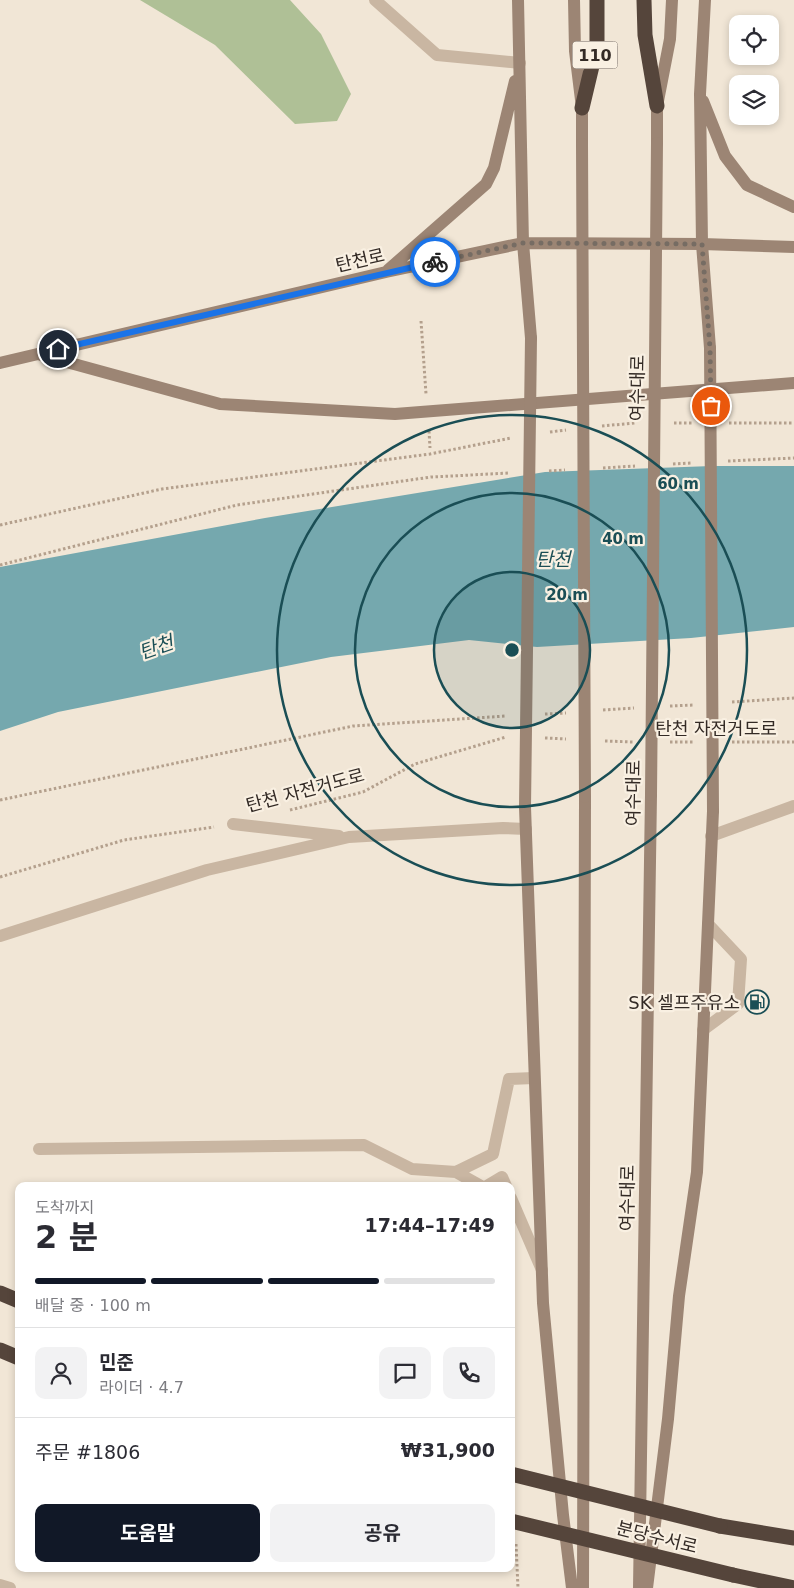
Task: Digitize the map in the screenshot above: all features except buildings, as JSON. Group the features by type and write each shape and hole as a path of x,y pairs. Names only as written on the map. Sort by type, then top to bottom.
{"highway":[{"name":"110","path":"582,108 597,45 597,0"},
{"path":"644,0 644,35 657,106"},
{"path":"0,1293 15,1299"},
{"path":"0,1350 15,1356"},
{"name":"분당수서로","path":"515,1475 720,1526 794,1538"},
{"name":"분당수서로","path":"515,1522 794,1588"}],"main road":[{"path":"518,0 523,243 530,338 525,807 534,1078 543,1303 561,1496 572,1588"},
{"path":"574,0 575,50 582,108 585,797 583,1588"},
{"name":"여수대로","path":"639,1588 657,106 670,39 672,0"},
{"path":"647,1588 668,1419 679,1296 696,1172 713,811 710,348 702,244 700,94 705,0"},
{"path":"386,272 486,184 494,168 520,64"},
{"path":"700,94 725,156 747,185 794,207"},
{"name":"탄천로","path":"0,363 386,272 523,243 702,244 794,247"},
{"path":"39,354 220,404 396,414 794,383"}],"street":[{"path":"375,0 437,55 520,64"},
{"path":"711,836 794,806"},
{"path":"233,824 349,837"},
{"path":"0,936 207,870 349,837 503,828 526,829"},
{"path":"703,1030 738,1004 741,959 708,924"},
{"path":"456,1172 493,1154 509,1079 534,1078"},
{"path":"39,1149 364,1146 412,1169 456,1172 474,1182"},
{"path":"494,1182 502,1177 504,1182"},
{"path":"515,1207 542,1270"},
{"path":"0,1585 10,1588"}],"path":[{"path":"421,321 426,394"},
{"path":"724,423 794,422"},
{"path":"599,426 645,423"},
{"path":"665,423 694,423"},
{"path":"428,424 430,448"},
{"path":"545,432 572,430"},
{"path":"0,525 162,489 430,454 506,440 518,435"},
{"path":"0,565 237,505"},
{"path":"725,703 794,698"},
{"path":"666,706 696,704"},
{"path":"598,711 637,708"},
{"path":"539,714 568,712"},
{"path":"0,800 353,726 510,716"},
{"name":"탄천 자전거도로","path":"289,810 364,792 415,764 508,736"},
{"path":"536,738 573,740"},
{"name":"탄천 자전거도로","path":"601,741 638,742"},
{"name":"탄천 자전거도로","path":"667,742 695,742"},
{"name":"탄천 자전거도로","path":"724,742 794,742"},
{"name":"탄천 자전거도로","path":"0,877 124,840 233,824"}],"green space":[{"path":"140,0 290,0 321,34 351,94 337,121 295,124 215,45"}],"water":[{"name":"탄천","path":"712,466 794,466 794,627 691,638 537,647 469,640 331,657 58,712 0,731 0,567 265,518 545,472"}],"way so far":[{"path":"435,262 523,243 702,244 710,348 711,406"}],"place":[{"name":"SK 셀프주유소","path":"757,1002"}],"route":[{"path":"58,349 435,262"}]}
